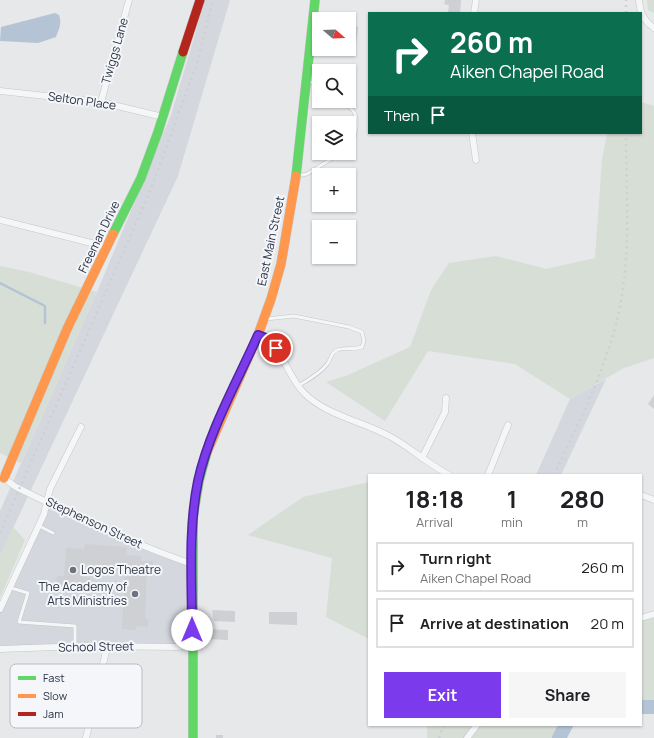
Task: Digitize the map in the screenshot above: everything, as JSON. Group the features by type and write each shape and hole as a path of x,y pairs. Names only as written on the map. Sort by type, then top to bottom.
{"street":[{"name":"Twiggs Lane","path":"101,102 129,0"},
{"name":"Freeman Drive","path":"2,477 67,329 141,178 163,117 200,0"},
{"name":"East Main Street","path":"193,738 192,564 193,517 198,481 209,446 258,335 281,264 296,176 315,0"},
{"path":"474,12 476,0"},
{"path":"639,0 641,12"},
{"path":"642,15 644,19 654,28"},
{"name":"Selton Place","path":"0,91 101,102 163,117"},
{"path":"472,134 476,160"},
{"path":"0,220 107,247"},
{"path":"258,335 268,339 274,345 298,386 320,405 389,436 447,474"},
{"path":"422,458 445,412 446,398"},
{"path":"488,474 508,425"},
{"path":"0,609 38,526 50,489 81,427"},
{"name":"Stephenson Street","path":"2,477 17,487 47,502 164,555 192,564"},
{"path":"642,495 653,498"},
{"path":"642,618 654,614"},
{"name":"School Street","path":"0,649 75,646 192,646"},
{"path":"103,664 107,646"},
{"path":"467,738 476,726"},
{"path":"86,738 88,728"}],"lane":[{"path":"307,81 312,82"},
{"path":"350,108 354,111 356,116"},
{"path":"296,176 307,174 329,160"},
{"path":"264,319 294,316 358,329 362,332 364,341 362,347 336,350 317,374 298,386"},
{"path":"38,526 53,534"},
{"path":"9,588 28,593 20,622 75,626 75,646"}],"shaded area":[{"path":"203,0 230,0 178,176 0,556 0,511 97,292 171,115 198,24"},
{"path":"647,0 654,0 654,13 648,10"},
{"path":"642,102 654,106 654,358 624,368 570,399 515,364 428,351 385,421 326,382 348,375 410,347 431,290 449,263 496,256 546,269 595,258 602,160 607,134 642,134"},
{"path":"0,266 29,272 97,292 21,463 0,453"},
{"path":"606,379 561,474 536,474 570,399"},
{"path":"368,482 368,638 326,617 332,558 248,535 303,497"},
{"path":"47,502 192,564 192,646 0,649 0,610"},
{"path":"13,527 25,540 0,598 0,556"},
{"path":"654,617 654,710 642,712 642,621"},
{"path":"427,726 572,726 566,727 563,738 427,738"}],"water":[{"path":"55,13 59,15 60,21 60,26 56,37 38,43 0,41 1,27"}],"building":[{"path":"445,0 461,0 460,12 448,12 449,5 444,4"},
{"path":"356,27 358,27 356,45"},
{"path":"654,395 654,409 648,404"},
{"path":"85,544 127,547 126,555 141,556 141,561 153,561 152,569 147,569 145,619 148,619 148,627 136,626 136,630 122,629 125,567 83,564 82,577 90,578 89,588 56,586 57,576 64,576 66,548 84,549"},
{"path":"212,610 235,611 235,622 214,621"},
{"path":"269,612 297,612 297,625 269,624"},
{"path":"207,629 228,630 228,640 207,639"},
{"path":"216,735 223,735 223,738 216,738"}],"waterway":[{"path":"0,283 45,306 45,323"},
{"path":"642,707 654,707"},
{"path":"559,738 565,726"}],"railway":[{"path":"0,533 151,189 197,63 213,0"},
{"path":"626,0 626,12"},
{"path":"554,474 581,418 605,360 612,340 622,297 625,274 627,227 626,134"},
{"path":"439,738 444,726"}],"traffic: fast":[{"path":"296,176 315,0"},
{"path":"113,234 141,178 158,132 183,52"},
{"path":"193,738 193,517 199,481 207,452"}],"traffic: slow":[{"path":"207,452 258,335 271,299 281,264 296,176"},
{"path":"4,478 67,329 113,234"}],"traffic: jam":[{"path":"183,52 200,0"}],"place":[{"name":"Logos Theatre","path":"73,570"},
{"name":"The Academy of Arts Ministries","path":"135,594"}],"route":[{"path":"192,630 193,517 198,481 209,446 258,335 268,339 276,348"}]}
